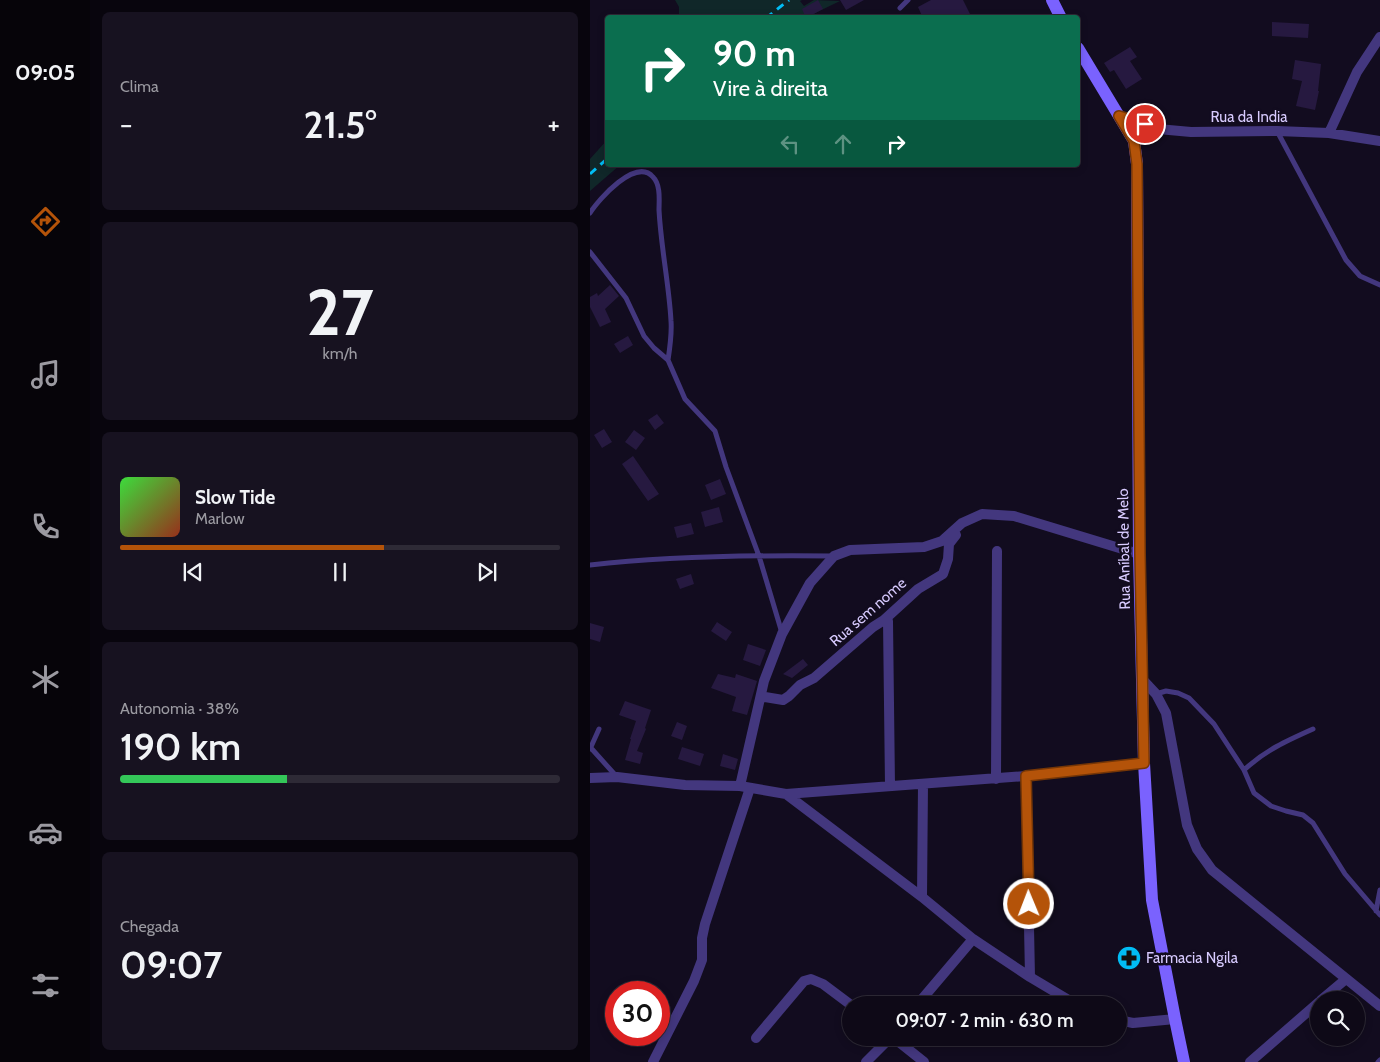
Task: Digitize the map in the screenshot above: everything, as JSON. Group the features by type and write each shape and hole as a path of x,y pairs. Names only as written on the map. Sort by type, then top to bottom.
{"street":[{"path":"1052,0 1060,15"},
{"path":"1329,133 1357,72 1380,37"},
{"name":"Rua Aníbal de Melo","path":"1080,51 1134,141 1137,164 1140,554 1144,763 1152,900 1184,1062"},
{"name":"Rua da India","path":"1119,116 1158,129 1191,132 1277,131 1329,133 1380,141"},
{"path":"740,786 764,680 782,634 810,583 834,556 850,550 924,548 942,541 962,523 982,514 1014,516 1140,554"},
{"name":"Rua sem nome","path":"765,697 783,700 789,696 800,685 814,678 873,627 884,620 918,589 943,574 948,559 949,544 965,522"},
{"path":"996,551 996,778"},
{"path":"888,621 890,786"},
{"path":"1142,679 1156,694 1166,713 1187,825 1196,849 1212,870 1380,1006"},
{"path":"590,778 617,777 684,785 740,786 786,794 1026,776 1144,763"},
{"path":"1026,776 1030,978"},
{"path":"922,784 922,897"},
{"path":"653,1062 702,960 702,938 705,924 750,788"},
{"path":"786,794 922,897 973,939 1030,978 1061,996"},
{"path":"926,996 973,939"},
{"path":"756,1038 804,981 812,979 842,998"},
{"path":"1332,991 1346,979"},
{"path":"1250,1062 1310,1010"},
{"path":"1127,1022 1133,1023 1174,1018"},
{"path":"866,1062 882,1046"},
{"path":"904,1046 924,1062"}],"lane":[{"path":"900,8 908,0"},
{"path":"1277,131 1346,260 1360,276 1380,285"},
{"path":"590,213 608,191 624,177 646,172 654,177 658,186 660,234 671,322 668,360"},
{"path":"590,252 626,298 644,336 668,360 686,399 715,431 726,468 759,556 782,634"},
{"path":"590,565 628,561 759,556 834,556"},
{"path":"1156,694 1166,691 1178,693 1189,698 1214,724 1244,770 1254,793 1271,806 1303,814 1313,823 1345,874 1378,913"},
{"path":"599,729 591,749 617,777"},
{"path":"1244,770 1258,757 1281,743 1313,729"},
{"path":"1378,913 1380,890"}],"green space":[{"path":"675,0 802,0 800,1 804,6 814,0 840,1 811,15 679,15 679,7"},
{"path":"605,142 605,167 618,167 590,191 590,159"}],"building":[{"path":"818,0 823,9 812,15 805,15 802,9"},
{"path":"840,0 864,0 846,10"},
{"path":"931,0 963,0 970,15 922,15 918,7"},
{"path":"1272,22 1309,24 1308,38 1272,36"},
{"path":"1130,47 1137,57 1130,61 1142,79 1126,89 1114,70 1110,72 1104,63"},
{"path":"1295,60 1321,64 1319,91 1315,110 1296,106 1302,81 1292,79"},
{"path":"610,285 619,296 605,309 611,322 600,327 590,307 590,297 597,293 598,296"},
{"path":"628,336 633,345 620,353 614,344"},
{"path":"657,414 664,423 655,430 648,420"},
{"path":"604,429 612,442 602,448 594,435"},
{"path":"634,430 645,438 636,450 625,442"},
{"path":"633,456 659,494 648,501 622,464"},
{"path":"720,479 726,494 711,500 705,485"},
{"path":"719,507 723,522 705,527 701,512"},
{"path":"691,523 694,534 677,538 674,527"},
{"path":"691,574 694,584 680,589 676,579"},
{"path":"717,622 732,632 726,641 711,631"},
{"path":"590,623 604,627 600,642 590,639"},
{"path":"748,644 766,650 760,666 743,660"},
{"path":"803,659 808,665 792,678 783,674"},
{"path":"718,674 735,678 736,674 757,681 747,715 732,711 736,697 711,688"},
{"path":"625,701 651,710 637,751 643,753 640,764 625,760 636,721 619,715"},
{"path":"677,722 687,726 682,740 671,736"},
{"path":"682,747 704,754 700,766 678,759"},
{"path":"723,754 738,759 735,770 720,766"},
{"name":"Farmacia Ngila","path":"1135,953 1136,962 1123,963 1122,954"}],"railway":[{"path":"770,15 789,0"},
{"path":"590,174 605,161"}],"place":[{"name":"Farmacia Ngila","path":"1129,958"}],"route":[{"path":"1029,904 1026,776 1144,763 1140,554 1137,164 1134,141 1119,116 1145,124"}]}
